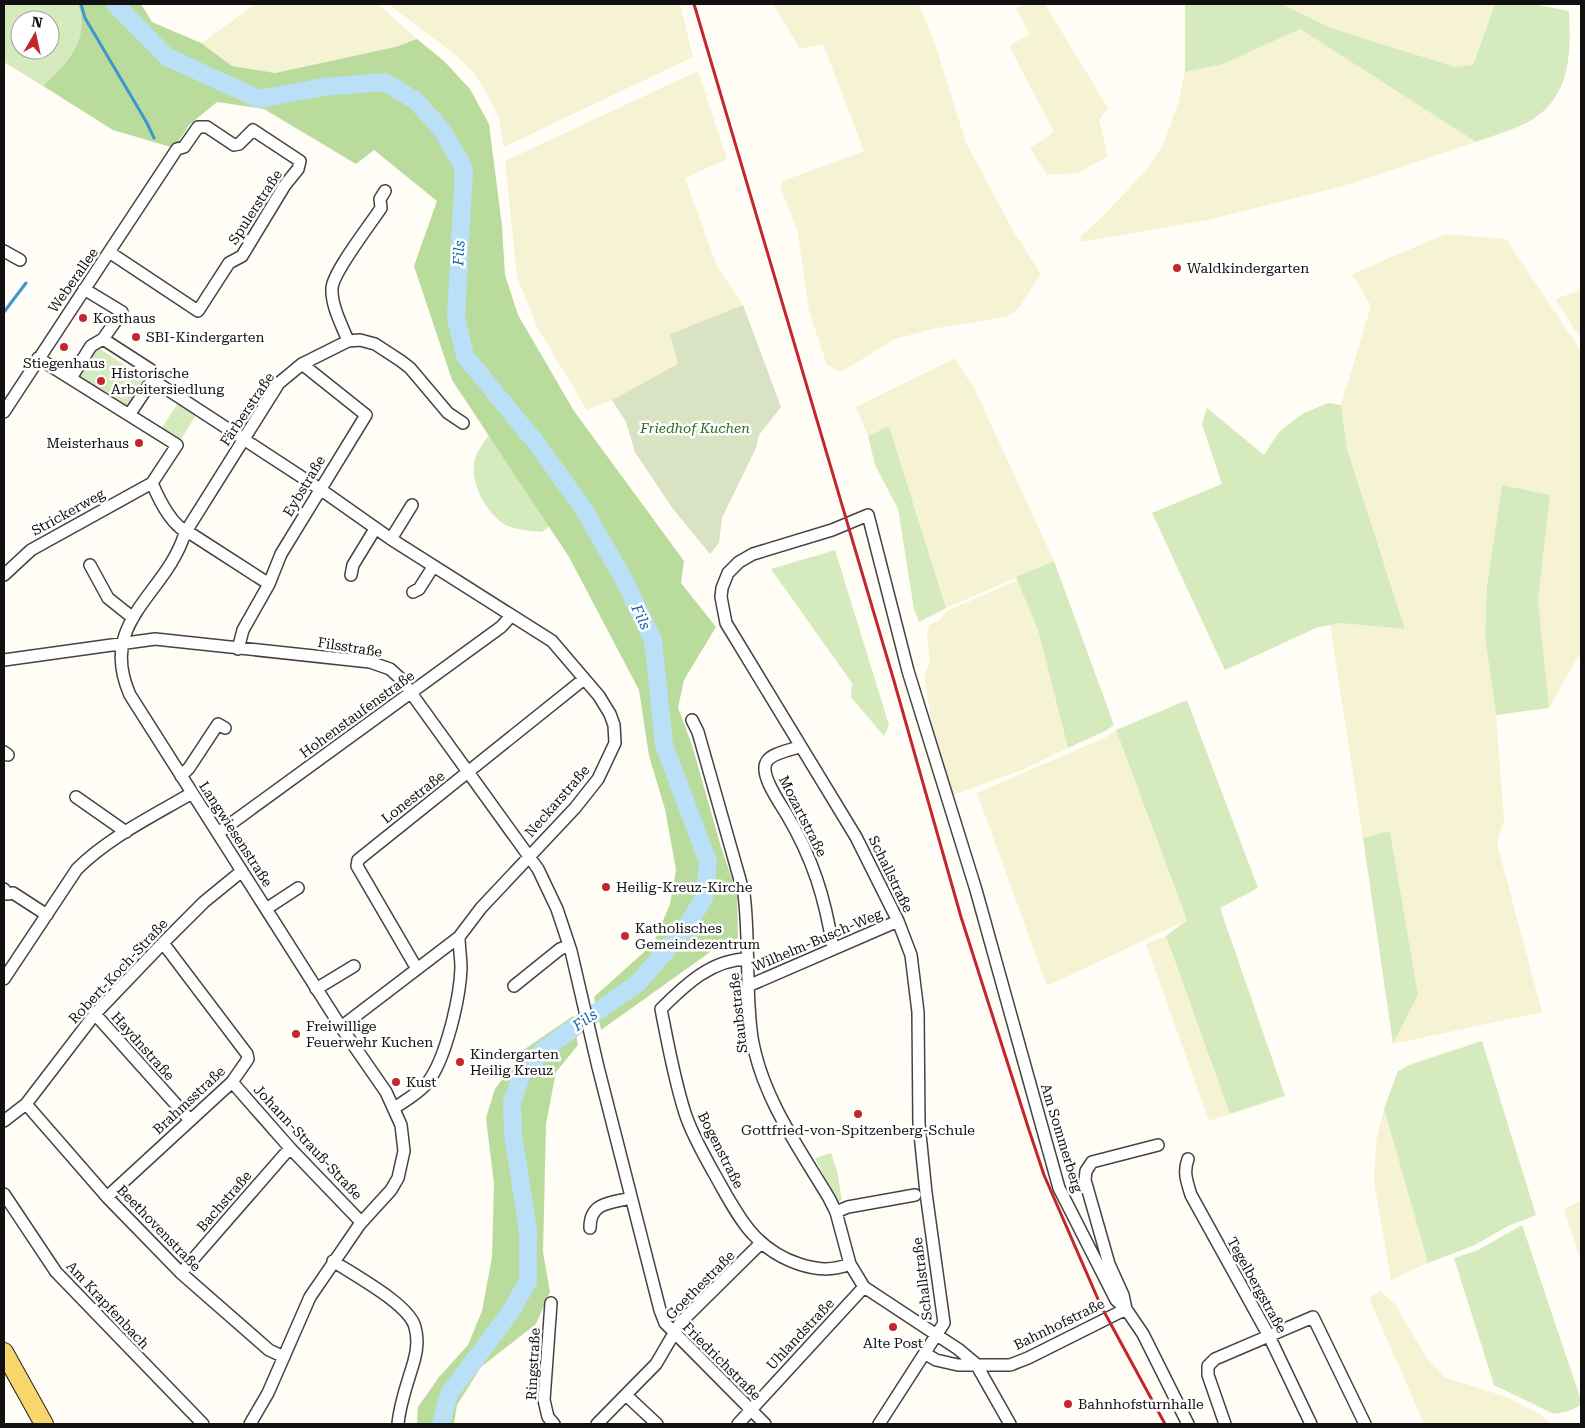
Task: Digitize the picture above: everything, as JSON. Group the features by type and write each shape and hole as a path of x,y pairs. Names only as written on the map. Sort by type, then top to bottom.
{"main road":[{"path":"4,1352 44,1424"}],"street":[{"name":"Spulerstraße","path":"109,252 177,149 184,147 198,127 207,127 234,145 239,144 253,130 300,160 298,169 285,185 242,256 229,263 198,311"},
{"path":"385,191 380,199 381,208 340,270 332,286 334,304 348,341 357,340 376,344 401,361 410,368 448,413 463,424"},
{"path":"4,251 20,260"},
{"name":"Weberallee","path":"4,412 109,252 198,311"},
{"path":"70,378 91,346 103,339 122,312 84,288"},
{"name":"Neckarstraße","path":"103,339 151,370 153,379 320,489 375,529 552,640 610,714 616,743 598,779 575,808 528,856 481,908 458,937 340,1027"},
{"name":"Färberstraße","path":"122,642 133,618 175,556 185,533 279,383 302,364 348,341"},
{"path":"38,358 177,445 152,483 158,498 185,533 193,536 269,584"},
{"name":"Eybstraße","path":"238,649 243,630 269,584 281,554 366,415 302,364"},
{"path":"129,415 153,379"},
{"name":"Strickerweg","path":"4,575 31,550 152,483"},
{"path":"391,539 412,505"},
{"name":"Am Sommerberg","path":"832,530 868,515 908,671 976,890 1059,1188 1116,1300 1126,1309 1143,1334 1188,1424"},
{"path":"351,575 353,565 375,529"},
{"name":"Schallstraße","path":"832,530 753,554 739,562 728,573 722,588 721,597 726,623 856,837 898,921 911,955 918,1012 919,1124 926,1193 944,1317 944,1324 938,1336"},
{"path":"90,565 108,598 133,618"},
{"path":"413,592 419,589 434,567"},
{"name":"Hohenstaufenstraße","path":"218,833 412,693 501,627 511,616"},
{"name":"Filsstraße","path":"4,660 155,638 238,649 338,658 380,665 390,669 412,693 538,869 551,896 569,946 590,1034"},
{"name":"Langwiesenstraße","path":"122,642 120,667 123,681 142,716 340,1027 375,1076 394,1108 402,1131 404,1150 402,1165 391,1190 362,1222 333,1261 310,1297 268,1394 250,1424"},
{"name":"Lonestraße","path":"417,969 357,866 362,856 469,773 584,679"},
{"name":"Staubstraße","path":"692,720 698,732 744,894 752,1038 769,1093 781,1118 836,1212 850,1264 864,1287 938,1336"},
{"name":"Langwiesenstraße","path":"181,776 189,768 218,724 224,728"},
{"name":"Mozartstraße","path":"799,746 770,758 766,762 764,770 770,786 804,844 819,881 827,909 833,948"},
{"path":"4,979 77,869 91,855 126,832 192,794"},
{"path":"76,797 126,832"},
{"name":"Robert-Koch-Straße","path":"4,1121 26,1104 95,1014 162,943 204,902 242,871"},
{"name":"Langwiesenstraße","path":"266,909 298,888"},
{"path":"7,890 47,915"},
{"name":"Wilhelm-Busch-Weg","path":"748,986 898,921"},
{"path":"394,1108 409,1099 428,1082 444,1050 458,997 461,967 458,937"},
{"name":"Brahmsstraße","path":"107,1197 232,1082 248,1059 247,1054 162,943"},
{"path":"514,986 560,949 569,946"},
{"name":"Bogenstraße","path":"748,959 736,959 706,970 686,984 661,1009 676,1082 686,1115 699,1145 742,1222 760,1244 788,1261 812,1268 832,1270 850,1264"},
{"path":"316,989 354,966"},
{"name":"Haydnstraße","path":"95,1014 190,1120"},
{"name":"Friedrichstraße","path":"590,1034 660,1310 673,1333 765,1424"},
{"name":"Johann-Strauß-Straße","path":"232,1082 290,1148 362,1222"},
{"name":"Beethovenstraße","path":"26,1104 107,1197 181,1273 270,1350 284,1357"},
{"name":"Am Sommerberg","path":"1126,1309 1123,1294 1109,1264 1085,1180 1086,1170 1092,1162 1158,1144"},
{"name":"Bachstraße","path":"181,1273 290,1148"},
{"name":"Tegelbergstraße","path":"1188,1159 1185,1167 1191,1195 1269,1336 1311,1424"},
{"name":"Am Krapfenbach","path":"4,1194 56,1272 203,1424"},
{"path":"836,1212 915,1195"},
{"path":"590,1228 590,1216 596,1209 602,1205 631,1198"},
{"name":"Goethestraße","path":"598,1424 656,1364 680,1323 760,1244"},
{"path":"333,1261 402,1308 415,1326 417,1342 415,1360 405,1387 398,1424"},
{"name":"Uhlandstraße","path":"738,1424 864,1287"},
{"name":"Ringstraße","path":"552,1303 544,1400 548,1417 554,1424"},
{"name":"Bahnhofstraße","path":"926,1354 946,1362 991,1366 1010,1365 1028,1358 1126,1309"},
{"path":"1225,1424 1208,1375 1208,1366 1215,1359 1313,1317 1365,1424"},
{"path":"879,1424 938,1336 976,1364 983,1381 1010,1424"},
{"path":"627,1396 657,1424"}],"shaded area":[{"path":"256,4 378,4 417,39 395,47 275,73 232,66 201,43"},
{"path":"388,4 680,4 693,57 504,147 499,119 474,73 456,55"},
{"path":"773,4 919,4 936,47 966,143 1015,234 1041,274 1018,309 1006,317 937,328 895,339 841,372 827,365 809,311 798,233 780,186 783,181 864,151 823,44 800,49"},
{"path":"1024,4 1045,4 1108,108 1099,120 1108,156 1078,173 1047,175 1030,148 1054,132 1009,46 1030,34 1016,9"},
{"path":"1282,4 1495,4 1473,65 1455,67 1331,28"},
{"path":"1300,29 1476,142 1343,186 1207,220 1082,242 1081,236 1103,216 1147,169 1164,143 1178,103 1185,72 1223,64"},
{"path":"698,71 727,159 685,178 717,266 743,305 670,334 679,364 612,400 587,410 537,327 517,277 505,161"},
{"path":"1445,234 1506,239 1581,351 1581,651 1549,708 1538,600 1549,495 1502,485 1487,585 1485,636 1496,715 1504,820 1497,843 1542,1012 1393,1044 1418,995 1390,832 1363,838 1330,625 1340,623 1405,629 1347,449 1341,405 1371,306 1352,274"},
{"path":"1581,290 1581,340 1555,299"},
{"path":"955,358 976,392 1054,561 946,608 889,426 868,436 856,407"},
{"path":"1018,580 1038,630 1068,748 1024,769 953,795 932,724 924,677 930,661 927,634 929,625 940,620 947,611"},
{"path":"1116,730 1187,920 1047,986 977,793 1106,737"},
{"path":"1166,936 1230,1114 1209,1121 1146,944"},
{"path":"1384,1109 1428,1263 1391,1280 1374,1182 1376,1141"},
{"path":"1581,1201 1581,1262 1564,1209"},
{"path":"1380,1291 1395,1304 1428,1360 1446,1378 1504,1396 1541,1415 1551,1424 1424,1424 1369,1298"}],"green space":[{"path":"4,4 78,4 81,17 79,40 61,68 43,86 4,62"},
{"path":"78,4 141,4 152,22 201,43 232,66 275,73 395,47 417,39 444,61 470,89 489,124 502,226 505,275 518,315 574,411 684,561 681,583 716,627 684,680 678,708 692,745 721,847 737,893 738,938 713,950 601,1030 594,997 653,944 670,904 676,870 665,809 649,756 639,690 569,557 452,380 414,266 437,201 374,150 356,164 264,109 217,102 189,125 174,148 113,130 43,86 61,68 79,40 81,17"},
{"path":"1185,4 1282,4 1331,28 1455,67 1473,65 1495,4 1533,4 1569,11 1569,56 1562,85 1546,109 1520,126 1476,142 1300,29 1223,64 1185,72"},
{"name":"Friedhof Kuchen","path":"743,305 781,407 759,435 756,448 722,518 719,543 710,554 673,509 635,452 626,422 612,400 678,364 670,334"},
{"path":"97,347 146,379 127,408 78,376"},
{"path":"180,400 198,412 180,441 161,429"},
{"path":"1328,403 1341,405 1347,449 1405,629 1340,623 1316,628 1225,670 1152,513 1222,484 1202,424 1207,408 1264,455 1279,432 1302,414"},
{"path":"519,426 569,510 542,532 513,528 497,519 481,497 475,480 475,460 479,449 488,436"},
{"path":"889,426 946,608 919,622 914,609 898,509 875,465 868,436"},
{"path":"1502,485 1550,495 1538,600 1549,708 1496,715 1485,636 1487,585"},
{"path":"835,550 889,725 884,736 851,697 852,683 771,569"},
{"path":"1054,561 1114,725 1068,748 1038,630 1016,577"},
{"path":"1187,700 1258,888 1220,908 1285,1096 1230,1114 1166,936 1187,920 1116,730"},
{"path":"1390,831 1418,995 1393,1044 1363,838"},
{"path":"573,1016 578,1045 556,1072 546,1124 543,1252 550,1292 536,1324 481,1367 457,1405 454,1424 417,1424 418,1407 439,1377 468,1345 482,1311 492,1257 494,1184 486,1118 495,1089 522,1051"},
{"path":"1482,1041 1536,1215 1508,1226 1475,1245 1428,1263 1384,1109 1398,1071 1409,1065"},
{"path":"831,1153 837,1171 842,1200 837,1202 815,1158"},
{"path":"1522,1225 1581,1400 1581,1405 1569,1411 1554,1414 1494,1385 1454,1258 1478,1250"}],"waterway":[{"path":"81,4 85,18 154,138"},
{"name":"Fils","path":"115,4 167,57 259,99 323,87 385,82 416,101 442,130 464,168 456,318 465,356 537,444 583,508 623,578 653,640 664,745 708,862 704,898 685,929 638,983 544,1049 521,1076 512,1103 513,1134 528,1230 528,1281 510,1313 449,1394 441,1424"},
{"path":"4,312 26,283"}],"railway":[{"path":"694,4 894,681 961,917 1029,1130 1044,1175 1101,1306 1165,1424"}],"place":[{"name":"Waldkindergarten","path":"1177,268"},
{"name":"Kosthaus","path":"83,318"},
{"name":"SBI-Kindergarten","path":"136,337"},
{"name":"Stiegenhaus","path":"64,347"},
{"name":"Historische Arbeitersiedlung","path":"101,381"},
{"name":"Meisterhaus","path":"139,443"},
{"name":"Heilig-Kreuz-Kirche","path":"606,887"},
{"name":"Katholisches Gemeindezentrum","path":"625,936"},
{"name":"Freiwillige Feuerwehr Kuchen","path":"296,1034"},
{"name":"Kindergarten Heilig Kreuz","path":"460,1062"},
{"name":"Kust","path":"396,1082"},
{"name":"Gottfried-von-Spitzenberg-Schule","path":"858,1114"},
{"name":"Alte Post","path":"893,1327"},
{"name":"Bahnhofsturnhalle","path":"1068,1404"}]}
